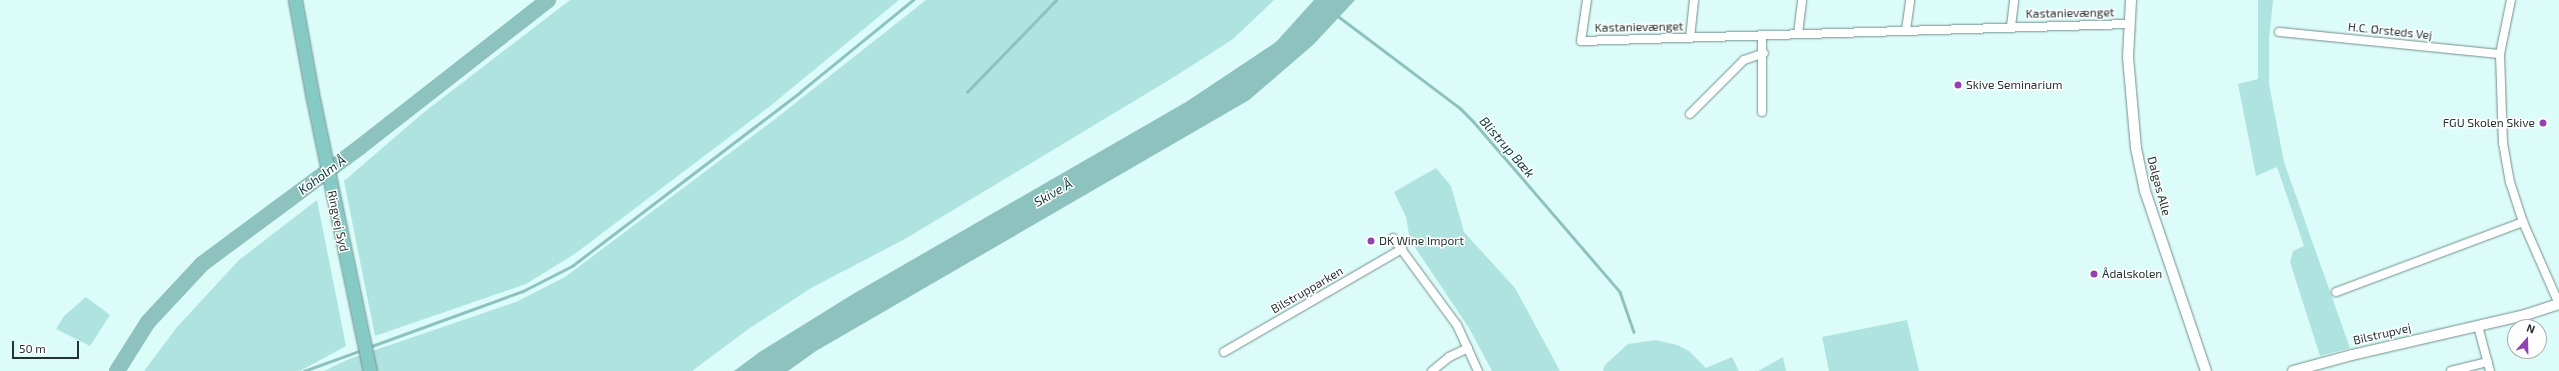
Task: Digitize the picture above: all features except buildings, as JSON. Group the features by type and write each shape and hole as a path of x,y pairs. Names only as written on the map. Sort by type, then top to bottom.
{"main road":[{"name":"Ringvej Syd","path":"296,0 312,94 370,371"}],"street":[{"name":"Kastanievænget","path":"1587,0 1581,41 2011,26 2129,24"},
{"name":"Kastanievænget","path":"1690,38 1694,0"},
{"path":"1798,34 1802,0"},
{"path":"1906,30 1910,0"},
{"name":"Kastanievænget","path":"2011,26 2014,0"},
{"name":"Dalgas Alle","path":"2131,0 2129,24 2131,111 2145,191 2206,371"},
{"path":"2511,0 2500,54 2503,142 2510,182 2523,222 2559,304"},
{"name":"H.C. Ørsteds Vej","path":"2279,32 2500,54"},
{"path":"1762,35 1764,53 1762,112"},
{"path":"1690,114 1744,60 1764,53"},
{"path":"2336,292 2523,222"},
{"path":"1393,238 1443,304 1468,348 1478,371"},
{"name":"Bilstrupparken","path":"1224,352 1402,249"},
{"name":"Bilstrupvej","path":"2293,371 2352,354 2478,326 2559,304"},
{"path":"2478,326 2490,371"},
{"path":"1432,371 1449,357 1468,348"},
{"path":"2451,371 2488,362"}],"shaded area":[{"path":"570,0 899,0 769,107 576,253 526,284 375,336 344,181 423,113"},
{"path":"926,0 1274,0 1233,39 1174,77 905,239 811,288 747,330 692,371 324,371 349,359 516,302 565,277 779,116"},
{"path":"2258,0 2273,0 2269,39 2269,84 2284,162 2350,348 2320,356 2290,262 2293,251 2304,246 2277,167 2256,176 2238,84 2258,79"},
{"path":"1436,168 1451,186 1464,232 1515,288 1560,371 1492,371 1469,328 1410,240 1406,217 1394,192"},
{"path":"317,200 346,346 300,371 144,371 177,327 239,260"},
{"path":"86,297 110,315 90,346 56,329 64,316"},
{"path":"1907,320 1919,371 1829,371 1822,337"},
{"path":"1656,340 1677,345 1689,351 1706,368 1732,357 1739,371 1603,371 1605,365 1628,344"},
{"path":"1783,357 1786,371 1758,371"}],"water":[{"name":"Skive Å","path":"1314,0 1355,0 1314,44 1249,100 816,351 788,371 734,371 761,351 853,294 1186,102 1276,42"}],"waterway":[{"name":"Koholm Å","path":"117,371 148,322 202,264 360,147 548,0"},
{"path":"369,347 523,291 572,266 800,92 913,0"},
{"path":"967,92 1056,0"},
{"name":"Blistrup Bæk","path":"1338,16 1460,108 1474,122 1620,292 1634,332"},
{"path":"304,371 362,350"}],"place":[{"name":"Skive Seminarium","path":"1958,85"},
{"name":"FGU Skolen Skive","path":"2543,123"},
{"name":"DK Wine Import","path":"1371,241"},
{"name":"Ådalskolen","path":"2094,274"}]}
